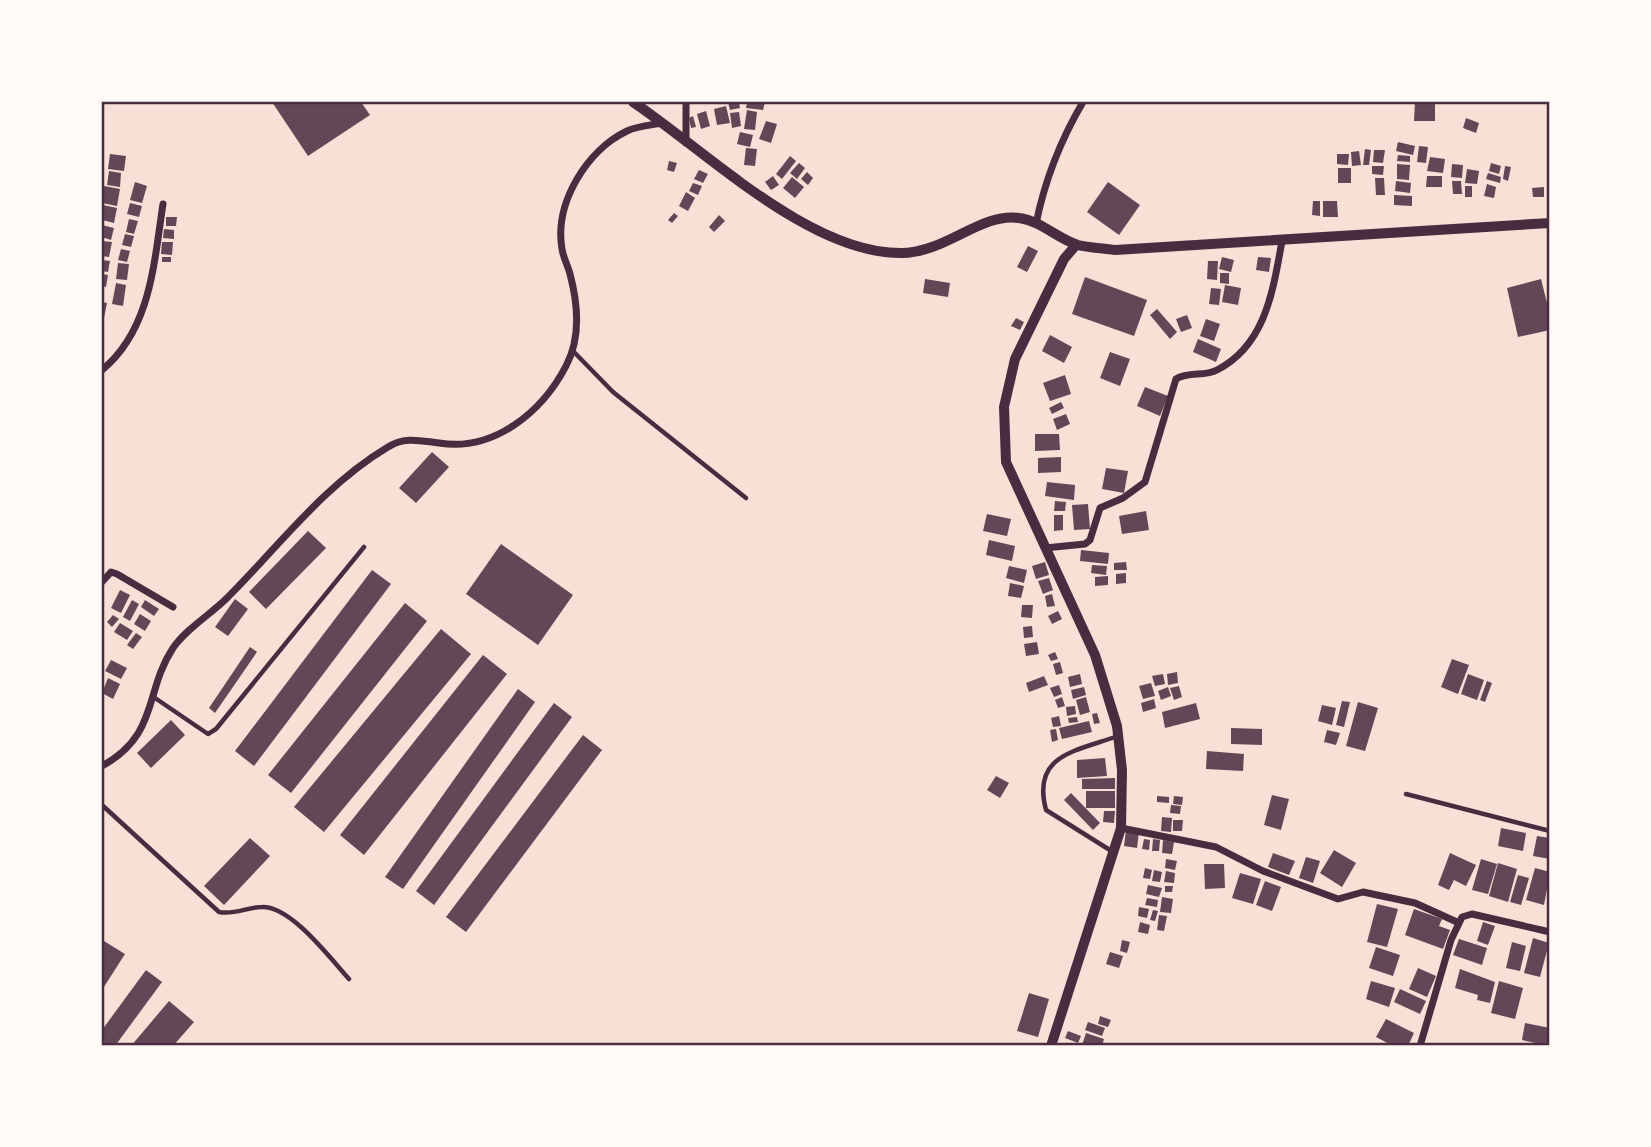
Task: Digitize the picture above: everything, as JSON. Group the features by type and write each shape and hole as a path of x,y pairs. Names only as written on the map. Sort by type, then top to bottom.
{"street":[{"path":"633,102 663,123 686,144 788,212 857,248 904,253 928,250 979,226 1003,219 1019,218 1076,244 1115,250 1282,241 1384,231 1549,223"},
{"path":"686,102 686,144"},
{"path":"1036,224 1044,183 1065,132 1083,102"},
{"path":"102,766 132,742 149,714 165,662 174,646 251,574 324,495 390,445 419,438 439,444 471,442 511,429 533,412 565,369 573,351 577,318 570,276 561,248 563,222 570,195 582,172 599,149 629,130 663,123"},
{"path":"102,370 112,362 135,327 149,294 163,204"},
{"path":"1045,548 1085,544 1090,540 1100,508 1124,498 1145,482 1176,379 1185,375 1208,374 1219,369 1239,357 1258,333 1282,241"},
{"path":"1051,1045 1121,828 1123,797 1119,736 1095,654 1006,462 1004,407 1015,359 1064,259 1076,244"},
{"path":"102,582 105,576 117,574 173,607"},
{"path":"1121,828 1216,847 1263,871 1338,899 1363,892 1415,904 1457,922"},
{"path":"1420,1045 1457,922 1472,914 1549,932"}],"lane":[{"path":"573,351 613,392 746,498"},
{"path":"155,698 199,730 208,734 216,729 364,547"},
{"path":"1114,852 1046,810 1044,774 1056,758 1119,736"},
{"path":"1406,794 1549,831"},
{"path":"102,805 219,912 231,914 264,906 284,911 349,979"}],"building":[{"path":"272,102 361,102 370,115 308,156"},
{"path":"728,102 739,102 740,108 730,110"},
{"path":"747,102 765,102 763,110 746,108"},
{"path":"1415,102 1435,102 1435,121 1414,121"},
{"path":"726,106 730,123 717,125 714,109"},
{"path":"747,110 757,112 755,130 744,129"},
{"path":"706,111 710,126 701,129 697,114"},
{"path":"739,112 741,126 732,128 730,113"},
{"path":"693,116 696,127 691,128 689,118"},
{"path":"1466,118 1479,123 1476,133 1463,128"},
{"path":"766,121 777,124 771,143 759,139"},
{"path":"740,132 753,135 750,147 737,144"},
{"path":"1398,142 1415,146 1413,155 1396,151"},
{"path":"1419,146 1428,147 1426,163 1417,162"},
{"path":"746,148 757,149 755,166 744,165"},
{"path":"1365,149 1371,150 1369,165 1363,165"},
{"path":"1374,150 1385,150 1383,163 1373,162"},
{"path":"1359,151 1361,165 1352,166 1351,152"},
{"path":"110,154 126,156 124,171 108,169"},
{"path":"1337,154 1349,154 1348,165 1337,164"},
{"path":"1398,155 1410,156 1410,162 1397,161"},
{"path":"790,156 796,161 782,179 776,174"},
{"path":"1430,157 1445,159 1443,173 1427,171"},
{"path":"669,161 677,163 674,172 667,170"},
{"path":"799,163 805,168 797,179 790,173"},
{"path":"1491,163 1501,166 1499,174 1489,171"},
{"path":"1397,164 1410,165 1409,180 1397,179"},
{"path":"1452,164 1463,165 1462,178 1451,177"},
{"path":"1372,166 1384,166 1383,175 1372,174"},
{"path":"1505,166 1511,167 1508,181 1503,179"},
{"path":"1338,168 1351,168 1351,183 1338,183"},
{"path":"1467,169 1479,171 1477,184 1465,183"},
{"path":"699,170 708,174 703,183 694,179"},
{"path":"109,171 121,173 120,187 107,185"},
{"path":"807,172 813,178 808,185 801,179"},
{"path":"1488,173 1501,177 1500,183 1486,179"},
{"path":"773,176 779,185 771,190 765,182"},
{"path":"1427,176 1442,176 1442,187 1426,187"},
{"path":"792,177 804,187 795,198 783,188"},
{"path":"1375,178 1384,178 1385,195 1376,195"},
{"path":"1396,181 1411,183 1410,193 1395,191"},
{"path":"1452,181 1461,181 1462,194 1453,194"},
{"path":"135,182 147,186 142,203 130,200"},
{"path":"1108,182 1140,205 1119,235 1087,212"},
{"path":"693,183 702,186 698,195 689,191"},
{"path":"1487,184 1496,187 1494,198 1484,196"},
{"path":"104,186 120,189 117,206 102,203"},
{"path":"1465,186 1472,186 1472,197 1465,197"},
{"path":"1544,187 1544,197 1533,197 1532,188"},
{"path":"686,192 695,198 688,211 679,206"},
{"path":"1394,195 1412,196 1412,206 1394,205"},
{"path":"1313,201 1320,201 1320,216 1312,215"},
{"path":"1323,201 1337,201 1338,217 1323,217"},
{"path":"130,203 142,206 139,217 127,214"},
{"path":"103,205 117,208 114,223 102,220"},
{"path":"674,213 678,216 672,223 668,220"},
{"path":"719,215 725,221 714,232 709,227"},
{"path":"166,217 177,217 176,226 166,226"},
{"path":"129,219 138,221 134,234 126,232"},
{"path":"102,225 114,228 111,240 102,237"},
{"path":"164,229 174,230 174,239 163,238"},
{"path":"125,234 134,236 131,247 122,245"},
{"path":"102,241 112,242 109,257 102,256"},
{"path":"162,242 173,242 172,255 161,254"},
{"path":"1028,246 1038,251 1027,272 1017,267"},
{"path":"121,249 130,251 127,262 118,260"},
{"path":"162,257 171,257 171,262 162,262"},
{"path":"1222,257 1234,260 1231,272 1219,269"},
{"path":"1258,257 1271,258 1269,272 1256,270"},
{"path":"102,260 110,261 108,272 102,271"},
{"path":"1208,261 1218,261 1217,280 1207,279"},
{"path":"118,263 129,264 127,280 116,279"},
{"path":"1220,273 1229,273 1229,284 1220,283"},
{"path":"102,274 108,275 106,287 102,286"},
{"path":"1085,277 1147,300 1134,336 1072,314"},
{"path":"925,279 950,283 948,297 923,293"},
{"path":"1541,279 1550,315 1550,330 1518,337 1507,288"},
{"path":"116,283 126,285 123,306 112,304"},
{"path":"1225,285 1241,288 1238,305 1222,302"},
{"path":"1211,288 1221,289 1219,305 1209,304"},
{"path":"102,302 107,303 103,323 102,323"},
{"path":"1157,309 1177,332 1170,339 1150,315"},
{"path":"1187,315 1192,328 1181,332 1176,319"},
{"path":"1016,318 1024,322 1020,330 1011,326"},
{"path":"1206,319 1220,324 1214,341 1200,336"},
{"path":"1050,335 1072,347 1064,363 1042,351"},
{"path":"1198,339 1221,349 1216,362 1193,352"},
{"path":"1110,352 1130,359 1120,386 1100,378"},
{"path":"1065,375 1071,394 1050,401 1043,383"},
{"path":"1145,387 1168,396 1160,416 1137,406"},
{"path":"1061,402 1064,408 1052,414 1049,408"},
{"path":"1066,414 1070,424 1057,430 1053,419"},
{"path":"1035,434 1059,434 1060,450 1035,451"},
{"path":"432,452 449,467 416,503 399,488"},
{"path":"1061,457 1061,472 1038,473 1038,458"},
{"path":"1106,468 1128,471 1124,493 1102,489"},
{"path":"1047,482 1075,485 1074,500 1045,496"},
{"path":"1055,501 1066,502 1065,511 1054,511"},
{"path":"1088,504 1090,529 1074,530 1072,505"},
{"path":"1146,511 1149,530 1122,534 1119,516"},
{"path":"987,514 1011,519 1007,536 983,531"},
{"path":"1054,515 1063,515 1063,530 1054,531"},
{"path":"308,531 326,548 266,609 249,592"},
{"path":"989,540 1015,546 1012,561 986,555"},
{"path":"501,544 573,595 538,645 466,594"},
{"path":"1081,550 1109,553 1108,564 1080,561"},
{"path":"1045,562 1049,575 1036,579 1032,566"},
{"path":"1126,562 1127,570 1114,570 1114,563"},
{"path":"1092,565 1107,566 1106,575 1091,573"},
{"path":"1009,566 1027,570 1024,583 1006,578"},
{"path":"372,570 391,584 254,766 235,751"},
{"path":"1126,573 1126,583 1116,584 1116,574"},
{"path":"1108,576 1108,585 1095,586 1095,577"},
{"path":"1049,578 1053,590 1043,594 1038,581"},
{"path":"1010,583 1024,586 1021,598 1008,596"},
{"path":"120,590 130,595 121,613 111,608"},
{"path":"1052,594 1055,606 1047,607 1045,596"},
{"path":"235,599 248,609 228,636 215,627"},
{"path":"132,600 139,604 130,621 123,617"},
{"path":"145,600 159,609 154,616 141,607"},
{"path":"405,603 427,621 291,793 268,775"},
{"path":"1022,605 1033,605 1032,618 1021,617"},
{"path":"1058,611 1062,619 1052,624 1048,616"},
{"path":"140,614 151,621 145,631 134,624"},
{"path":"113,615 119,619 112,627 107,622"},
{"path":"120,623 133,631 127,640 114,632"},
{"path":"1032,626 1033,637 1024,638 1023,627"},
{"path":"441,629 471,654 324,832 294,807"},
{"path":"136,633 142,637 133,649 127,645"},
{"path":"1037,642 1039,654 1026,656 1024,644"},
{"path":"250,647 257,652 215,713 209,708"},
{"path":"1055,652 1058,659 1051,661 1048,655"},
{"path":"483,655 507,674 364,855 340,835"},
{"path":"1452,659 1469,665 1458,694 1441,687"},
{"path":"111,660 127,668 121,679 105,671"},
{"path":"1060,662 1063,673 1056,675 1053,664"},
{"path":"1177,672 1178,683 1168,685 1167,674"},
{"path":"1080,674 1082,684 1070,687 1068,677"},
{"path":"1163,674 1165,684 1155,686 1152,676"},
{"path":"1468,674 1484,680 1477,700 1461,694"},
{"path":"1044,676 1048,685 1029,692 1026,683"},
{"path":"108,678 120,684 113,699 102,693"},
{"path":"1487,681 1492,683 1485,702 1480,700"},
{"path":"1151,683 1155,696 1143,699 1139,686"},
{"path":"1059,685 1062,694 1054,697 1050,688"},
{"path":"1179,686 1182,697 1174,700 1170,688"},
{"path":"1084,687 1086,695 1073,699 1071,690"},
{"path":"1168,687 1171,696 1161,700 1158,691"},
{"path":"518,689 535,702 403,889 385,877"},
{"path":"1062,697 1065,706 1058,708 1055,700"},
{"path":"1086,697 1090,712 1080,715 1076,700"},
{"path":"1154,699 1156,708 1143,712 1141,703"},
{"path":"1342,701 1350,702 1344,727 1336,725"},
{"path":"1358,702 1378,708 1365,751 1346,746"},
{"path":"554,703 572,717 434,905 416,891"},
{"path":"1196,703 1200,719 1165,728 1162,712"},
{"path":"1322,705 1336,708 1332,725 1318,721"},
{"path":"1075,706 1076,714 1067,716 1066,707"},
{"path":"1097,713 1100,723 1094,724 1092,714"},
{"path":"1059,716 1061,726 1053,727 1051,718"},
{"path":"1077,717 1078,722 1069,723 1068,718"},
{"path":"171,720 185,735 151,768 137,753"},
{"path":"1089,721 1092,732 1062,739 1059,728"},
{"path":"1231,728 1262,729 1262,745 1231,744"},
{"path":"1056,729 1058,740 1052,742 1050,730"},
{"path":"1327,730 1340,733 1336,745 1324,742"},
{"path":"583,735 602,750 466,932 446,917"},
{"path":"1207,751 1244,754 1243,771 1206,769"},
{"path":"1105,758 1107,776 1077,778 1077,760"},
{"path":"996,776 1009,783 1000,798 987,790"},
{"path":"1115,778 1115,789 1082,789 1082,779"},
{"path":"1086,791 1115,791 1115,808 1086,808"},
{"path":"1071,793 1100,823 1093,830 1064,800"},
{"path":"1272,795 1289,799 1281,830 1264,825"},
{"path":"1157,796 1169,797 1169,803 1157,802"},
{"path":"1174,796 1183,797 1182,805 1173,804"},
{"path":"1171,805 1181,806 1180,814 1170,813"},
{"path":"1104,811 1115,811 1114,823 1103,822"},
{"path":"1162,817 1172,818 1171,832 1161,831"},
{"path":"1173,820 1183,820 1182,831 1173,831"},
{"path":"1501,828 1526,833 1523,851 1498,846"},
{"path":"1126,830 1139,832 1137,848 1124,846"},
{"path":"1537,836 1550,838 1550,859 1533,856"},
{"path":"250,838 270,856 224,905 204,886"},
{"path":"1144,839 1150,840 1149,850 1142,849"},
{"path":"1153,839 1160,840 1159,851 1152,851"},
{"path":"1163,840 1174,842 1172,854 1162,853"},
{"path":"1334,850 1356,863 1342,887 1320,873"},
{"path":"1273,853 1295,861 1289,875 1268,867"},
{"path":"1450,853 1476,865 1466,886 1454,880 1449,890 1438,885"},
{"path":"1306,857 1320,861 1313,883 1299,878"},
{"path":"1166,859 1177,861 1175,870 1165,868"},
{"path":"1481,859 1497,864 1488,894 1472,890"},
{"path":"1498,863 1517,869 1508,902 1489,896"},
{"path":"1204,864 1224,864 1225,888 1205,889"},
{"path":"1145,868 1152,870 1150,879 1143,878"},
{"path":"1535,868 1550,872 1544,905 1526,900"},
{"path":"1154,870 1162,872 1160,882 1152,881"},
{"path":"1166,871 1175,873 1174,883 1164,882"},
{"path":"1240,873 1261,879 1253,904 1232,898"},
{"path":"1518,875 1529,878 1521,905 1510,902"},
{"path":"1265,881 1281,887 1272,911 1256,905"},
{"path":"1148,885 1162,888 1159,897 1146,894"},
{"path":"1165,886 1173,886 1172,892 1165,892"},
{"path":"1162,897 1173,899 1171,913 1160,912"},
{"path":"1147,898 1158,900 1157,907 1145,905"},
{"path":"1377,904 1398,909 1387,947 1367,942"},
{"path":"1139,907 1149,909 1147,918 1138,916"},
{"path":"1414,909 1442,919 1439,926 1450,930 1443,949 1405,935"},
{"path":"1153,910 1158,911 1155,921 1150,920"},
{"path":"1159,915 1167,916 1164,931 1157,930"},
{"path":"1140,922 1150,925 1148,934 1138,932"},
{"path":"1483,922 1495,926 1488,945 1477,941"},
{"path":"1533,938 1549,943 1540,977 1524,973"},
{"path":"1459,939 1487,948 1482,965 1453,955"},
{"path":"1122,940 1130,942 1127,953 1120,951"},
{"path":"104,941 125,954 102,990 102,945"},
{"path":"1512,942 1526,946 1520,971 1506,968"},
{"path":"1376,947 1400,955 1393,976 1369,968"},
{"path":"1110,952 1123,956 1119,968 1106,964"},
{"path":"1418,968 1436,976 1427,997 1409,989"},
{"path":"1460,969 1495,982 1490,1003 1477,1000 1478,995 1455,988"},
{"path":"146,970 162,982 115,1046 102,1046 102,1030"},
{"path":"1371,981 1395,988 1389,1007 1366,999"},
{"path":"1499,981 1523,988 1515,1019 1491,1013"},
{"path":"1400,989 1426,1001 1420,1014 1394,1002"},
{"path":"1029,993 1049,999 1038,1037 1017,1031"},
{"path":"169,1001 194,1022 173,1046 131,1046"},
{"path":"1100,1016 1111,1020 1108,1027 1098,1024"},
{"path":"1386,1019 1414,1033 1408,1046 1393,1046 1376,1037"},
{"path":"1088,1022 1105,1028 1102,1036 1085,1030"},
{"path":"1525,1023 1550,1028 1548,1046 1522,1040"},
{"path":"1068,1031 1081,1036 1078,1043 1065,1038"},
{"path":"1086,1033 1104,1039 1102,1046 1082,1045"}]}
